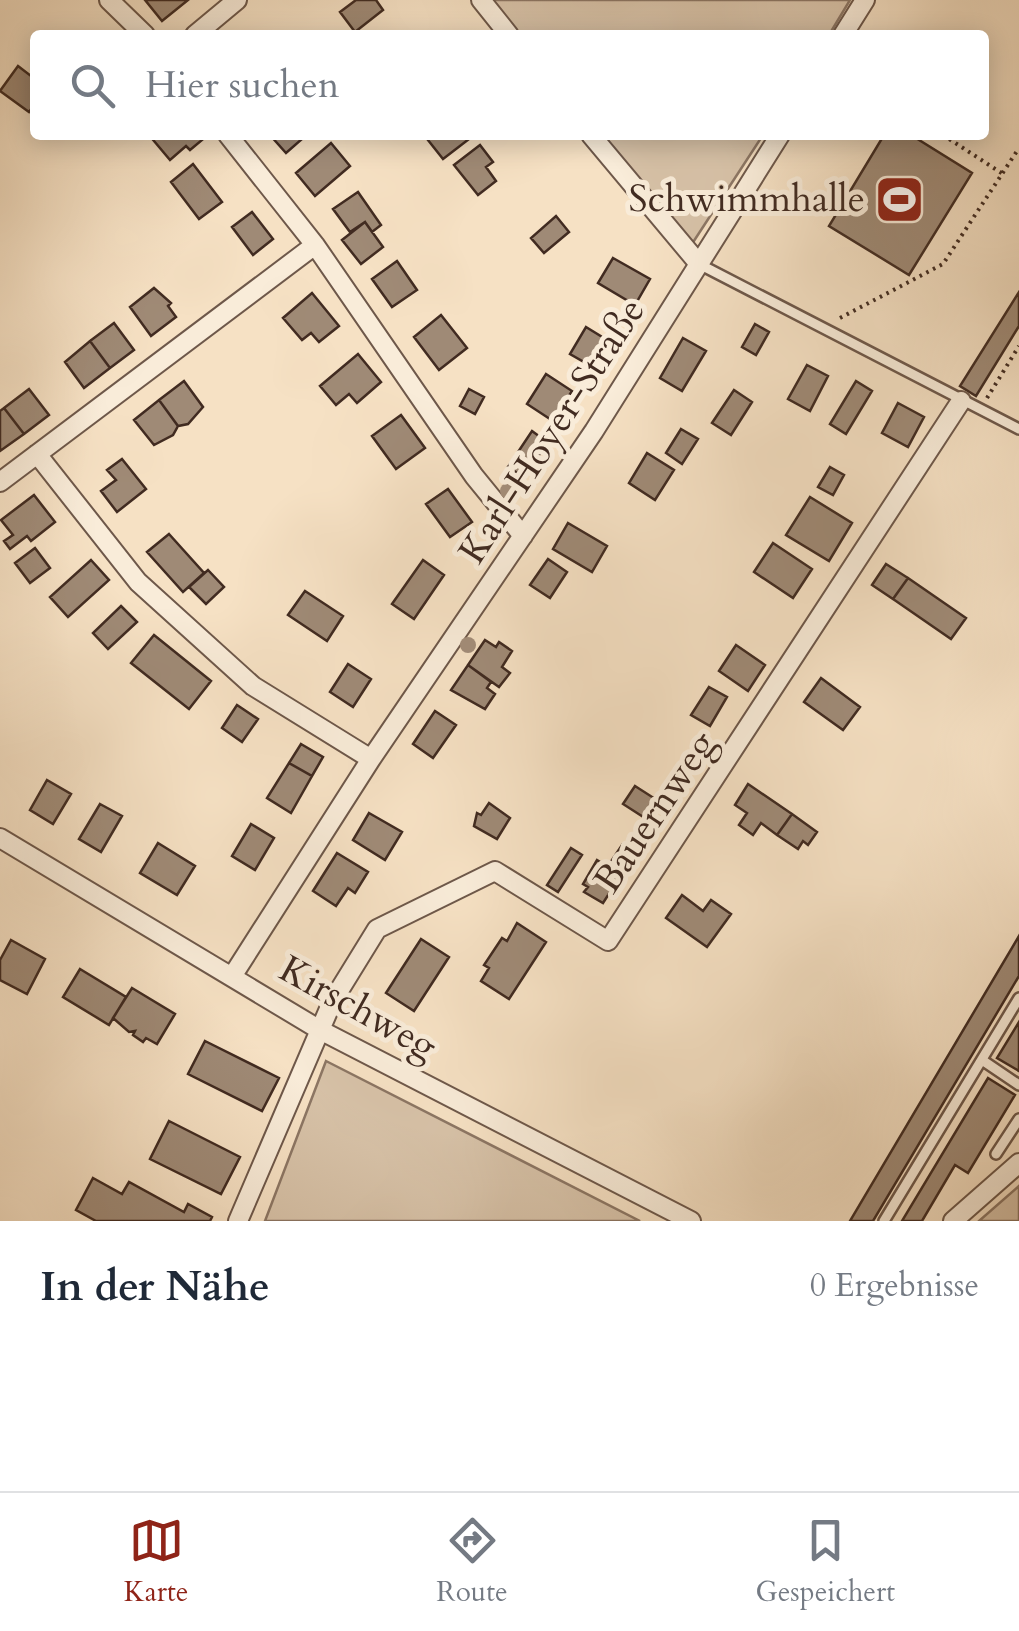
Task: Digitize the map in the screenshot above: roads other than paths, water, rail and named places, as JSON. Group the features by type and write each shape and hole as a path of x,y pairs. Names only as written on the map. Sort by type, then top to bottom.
{"street":[{"path":"109,0 140,30"},
{"path":"200,30 238,0"},
{"path":"481,0 505,30"},
{"path":"846,30 866,0"},
{"path":"232,140 315,245 474,476 523,536"},
{"path":"595,140 699,264"},
{"name":"Karl-Hoyer-Straße","path":"233,974 371,759 523,536 777,140"},
{"path":"0,482 315,245"},
{"name":"Bauernweg","path":"320,1030 332,1002 377,929 495,871 608,940 962,401"},
{"path":"37,454 152,595 253,686 371,759"},
{"name":"Kirschweg","path":"0,838 233,974 320,1030 691,1221"},
{"path":"238,1221 320,1030"},
{"path":"954,1221 1019,1163"}],"lane":[{"path":"699,264 1019,429"},
{"path":"884,1221 1019,998"},
{"path":"982,1060 1019,1084"},
{"path":"996,1154 1019,1119"}],"place":[{"name":"Schwimmhalle","path":"900,199"}]}
